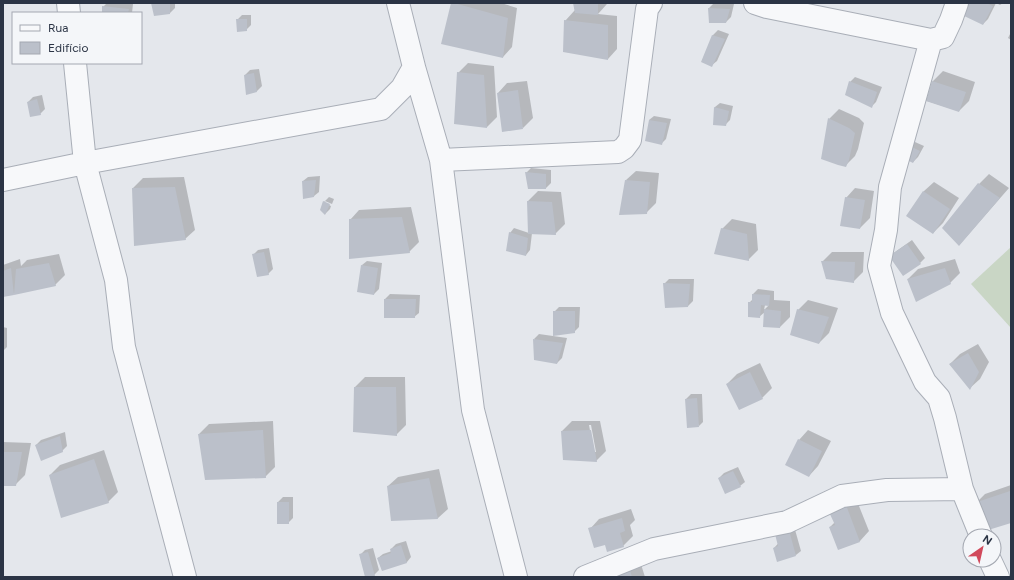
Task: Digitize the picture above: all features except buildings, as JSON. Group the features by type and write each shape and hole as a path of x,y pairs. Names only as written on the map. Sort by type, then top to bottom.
{"street":[{"path":"398,3 414,67 441,160 473,410 516,577"},
{"path":"756,3 767,7 931,40 943,37 957,3"},
{"path":"441,160 618,152 624,148 630,140 647,5"},
{"path":"931,40 890,187 886,230 880,266 892,313 925,382 939,398 962,489 978,528"},
{"path":"75,64 85,163 116,280 124,347 185,577"},
{"path":"3,180 85,163 381,109 402,88 414,67"},
{"path":"585,577 654,549 787,522 842,496 887,490 962,489"}],"green space":[{"path":"1011,247 1011,328 971,284"}]}
